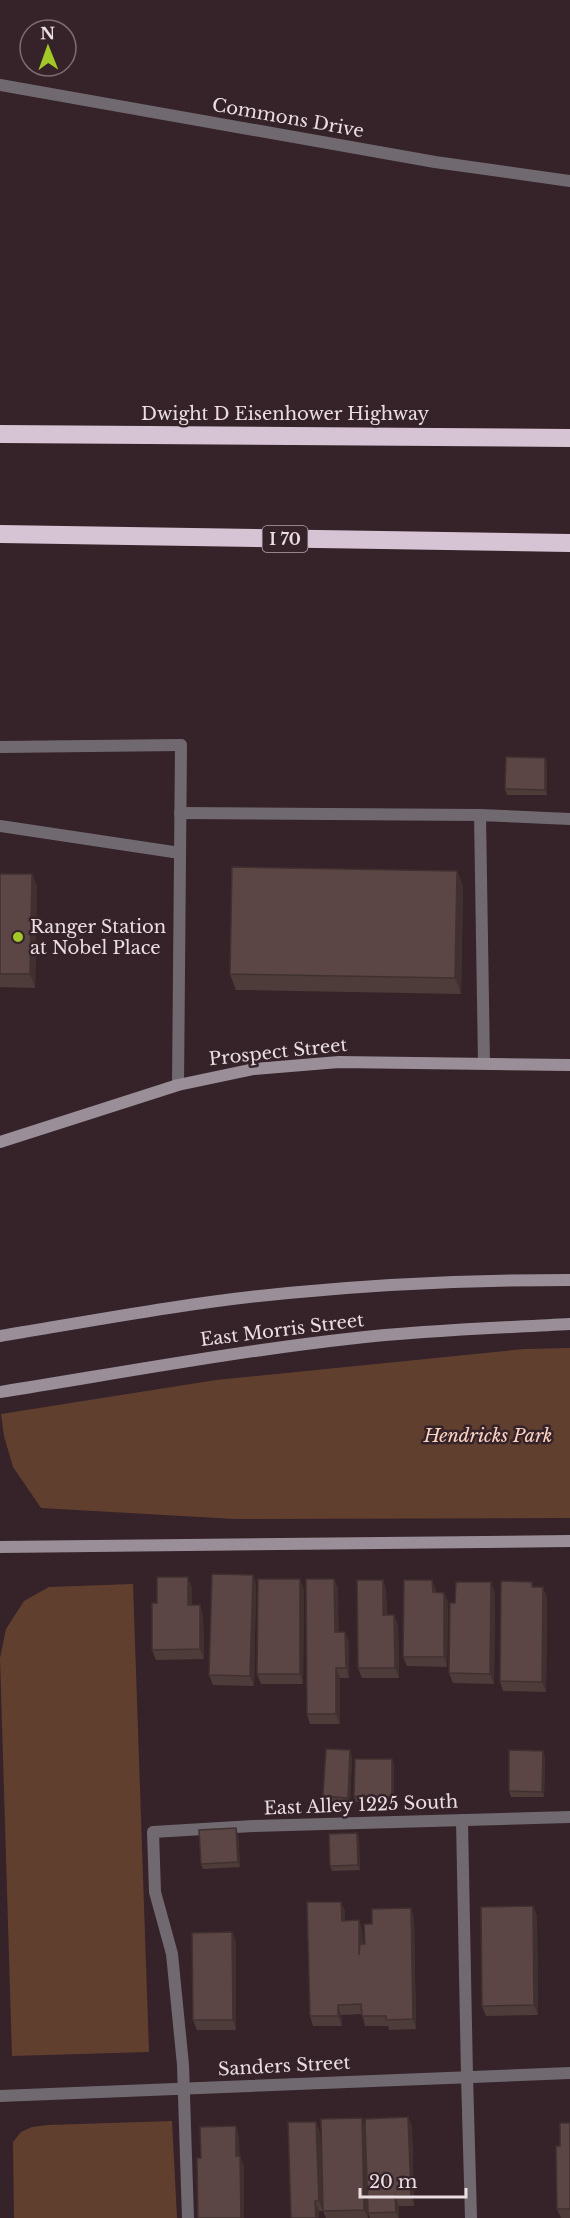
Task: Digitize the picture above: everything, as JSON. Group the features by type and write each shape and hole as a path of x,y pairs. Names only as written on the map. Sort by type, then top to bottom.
{"highway":[{"path":"0,426 62,433"},
{"name":"Dwight D Eisenhower Highway","path":"0,434 570,438"},
{"name":"I 70","path":"0,534 570,543"}],"main road":[{"name":"Prospect Street","path":"0,1142 178,1085 254,1069 339,1062 570,1065"},
{"name":"East Morris Street","path":"0,1336 219,1301 287,1293 487,1281 570,1280"},
{"name":"East Morris Street","path":"0,1392 165,1364 357,1338 570,1324"},
{"path":"0,1547 570,1540"}],"street":[{"name":"Commons Drive","path":"0,85 435,162 570,181"},
{"path":"0,747 181,745 178,1085"},
{"path":"180,813 480,815 570,819"},
{"path":"480,815 484,1064"},
{"path":"0,826 180,853"},
{"name":"East Alley 1225 South","path":"185,2088 172,1954 155,1893 153,1832 253,1826 570,1817"},
{"path":"462,1820 471,2218"},
{"name":"Sanders Street","path":"0,2096 570,2073"},
{"path":"185,2088 188,2218"}],"green space":[{"name":"Hendricks Park","path":"570,1348 570,1518 235,1519 41,1508 13,1467 4,1436 1,1414 216,1380 524,1349"},
{"path":"133,1584 149,2052 12,2056 0,1658 6,1629 24,1601 49,1587"},
{"path":"172,2121 177,2218 14,2218 13,2142 21,2132 32,2127 48,2125"}],"building":[{"path":"506,757 545,758 545,790 505,789"},
{"path":"232,867 457,871 455,978 230,974"},
{"name":"Ranger Station at Nobel Place","path":"0,874 32,874 30,974 0,974"},
{"path":"212,1574 253,1575 250,1676 209,1675"},
{"path":"157,1577 188,1577 188,1605 200,1605 200,1649 152,1650 152,1603 157,1603"},
{"path":"258,1579 300,1579 300,1674 257,1674"},
{"path":"306,1579 334,1579 335,1632 345,1632 346,1668 336,1668 336,1714 307,1714"},
{"path":"357,1580 383,1580 383,1615 394,1615 395,1668 358,1668"},
{"path":"404,1580 432,1580 433,1592 444,1593 444,1657 403,1657"},
{"path":"501,1581 532,1582 532,1587 543,1587 542,1682 500,1681"},
{"path":"456,1582 491,1582 490,1674 449,1673 450,1603 455,1603"},
{"path":"326,1749 350,1750 348,1798 323,1796"},
{"path":"509,1750 543,1751 542,1792 509,1791"},
{"path":"355,1759 392,1759 392,1797 354,1796"},
{"path":"236,1828 238,1862 201,1864 199,1830"},
{"path":"357,1833 358,1865 330,1866 329,1834"},
{"path":"307,1902 341,1902 342,1921 359,1920 359,1955 360,1944 365,1944 364,1924 372,1924 372,1909 411,1908 413,2019 386,2020 386,2016 362,2016 361,2004 338,2005 338,2016 310,2016"},
{"path":"533,1906 534,2005 482,2006 481,1907"},
{"path":"232,1932 233,2020 193,2020 192,1933"},
{"path":"408,2117 411,2196 395,2196 396,2212 368,2213 365,2119"},
{"path":"362,2118 364,2210 323,2211 321,2119"},
{"path":"288,2122 316,2122 319,2201 315,2201 316,2218 291,2218"},
{"path":"560,2123 570,2123 570,2209 557,2209 556,2146 560,2146"},
{"path":"236,2126 236,2156 240,2156 241,2218 198,2218 197,2158 201,2158 200,2127"}],"place":[{"name":"Ranger Station at Nobel Place","path":"18,937"}]}
